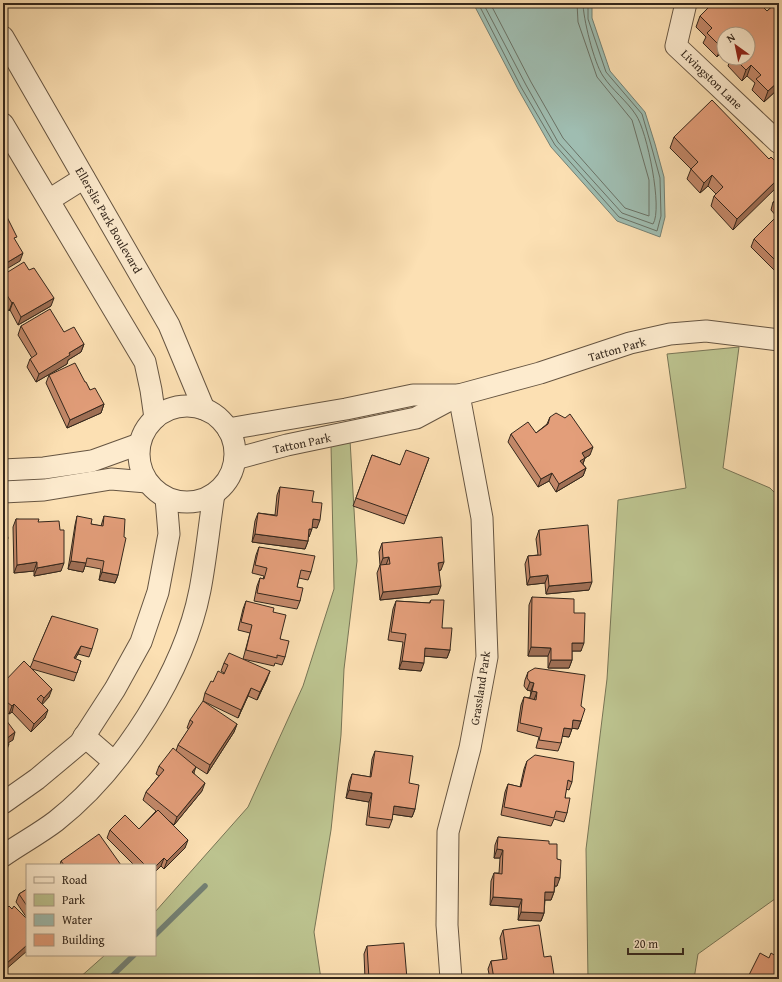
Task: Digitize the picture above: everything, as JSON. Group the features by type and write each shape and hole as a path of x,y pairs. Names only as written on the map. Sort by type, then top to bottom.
{"street":[{"name":"Livingston Lane","path":"686,3 676,46 779,143"},
{"name":"Ellerslie Park Boulevard","path":"3,37 169,325 204,409"},
{"path":"3,124 144,362 151,390 155,418"},
{"path":"49,200 84,178"},
{"name":"Tatton Park","path":"235,459 287,445 416,418 459,395 540,373 630,344 670,334 706,331 779,340"},
{"name":"Tatton Park","path":"228,429 346,410 413,395 459,395"},
{"name":"Grassland Park","path":"451,979 447,925 448,832 470,748 487,657 482,518 459,395"},
{"path":"178,406 191,406 204,409 218,417 228,429 234,444 235,459 231,473 224,484 214,494 198,501 182,502 166,498 155,491 147,482 141,470 138,457 139,444 148,425 155,418 166,411 178,406"},
{"path":"346,410 352,432"},
{"path":"3,470 44,468 92,461 139,444"},
{"path":"3,492 44,490 111,479 147,482"},
{"path":"3,856 56,820 91,788 130,744 152,708 172,669 189,629 200,591 214,494"},
{"path":"3,803 37,779 80,742 115,689 141,642 158,592 169,534 166,498"},
{"path":"84,736 114,762"}],"green space":[{"path":"739,347 723,468 770,488 779,497 779,896 698,954 694,979 588,979 586,849 607,679 618,500 686,488 667,354"},
{"path":"350,440 357,561 344,669 341,735 331,830 314,932 321,979 78,979 104,956 156,956 156,911 248,807 303,686 334,589 331,444"}],"water":[{"path":"473,3 592,3 592,18 610,71 645,112 655,144 664,177 665,217 660,237 617,221 551,147 518,89"}],"building":[{"path":"713,3 759,3 767,11 775,4 779,9 779,81 768,91 756,79 761,75 752,66 756,66 756,26 716,26 716,42 707,33 712,28 700,16"},
{"path":"742,66 750,66 746,70"},
{"path":"712,100 769,159 771,157 779,165 779,178 737,219 714,196 723,187 712,175 704,183 691,169 698,162 674,137"},
{"path":"779,197 779,208 773,202"},
{"path":"3,209 17,237 14,238 23,253 3,265"},
{"path":"779,214 779,264 754,239"},
{"path":"24,262 29,270 34,268 54,298 21,317 13,302 12,303 3,289 3,275"},
{"path":"50,309 64,332 74,327 84,344 69,353 70,355 39,374 30,359 37,354 21,326"},
{"path":"75,363 90,390 95,388 104,404 70,420 49,375"},
{"path":"3,405 6,410 3,413"},
{"path":"556,413 565,418 570,414 593,447 582,453 585,458 580,461 586,468 559,484 552,473 541,479 511,434 528,422 536,433 548,424 550,417"},
{"path":"406,450 429,458 407,516 356,498 372,455 400,465"},
{"path":"280,487 314,491 312,502 322,503 320,520 313,519 312,529 309,529 308,541 255,534 258,513 277,516"},
{"path":"77,516 92,519 91,524 103,526 104,516 125,519 124,537 126,538 118,575 102,572 104,561 87,558 86,563 71,561"},
{"path":"16,519 39,519 38,522 59,521 60,530 64,530 64,563 37,568 37,562 17,565"},
{"path":"3,521 8,538 3,539"},
{"path":"588,525 592,582 549,586 548,575 530,577 528,556 541,555 539,530"},
{"path":"442,537 444,562 438,563 441,586 383,592 380,565 390,564 389,557 383,558 382,543"},
{"path":"259,547 315,556 311,572 301,570 297,587 303,588 300,601 257,593 260,578 264,579 267,568 255,565"},
{"path":"532,597 574,599 574,613 585,613 584,643 572,643 572,660 551,660 551,648 531,647"},
{"path":"431,600 444,600 442,628 452,628 450,650 425,648 424,663 402,661 406,634 391,632 396,601 430,603"},
{"path":"246,601 274,608 273,612 286,615 280,639 289,641 285,657 277,655 277,658 246,650 252,625 241,622"},
{"path":"52,616 98,629 92,649 81,646 74,658 81,661 77,673 33,660"},
{"path":"229,653 270,671 260,692 251,688 241,710 205,693 211,681 213,682 218,671 224,674 228,665 224,663"},
{"path":"24,661 52,689 44,698 41,695 37,699 48,710 34,724 14,704 12,706 3,699 3,683"},
{"path":"535,668 585,675 581,706 585,709 581,721 573,720 572,729 564,728 561,743 539,740 542,728 520,723 524,697 536,700 537,692 532,691 534,683 530,682 527,678 528,672"},
{"path":"203,701 237,724 210,765 178,745 193,722 190,720"},
{"path":"3,716 15,732 6,739 9,744 3,748"},
{"path":"173,748 196,767 192,772 205,783 177,817 146,792 164,770 159,766"},
{"path":"375,751 413,756 409,783 419,785 415,809 394,806 392,820 369,817 372,793 349,790 352,774 371,777"},
{"path":"535,755 574,762 572,782 568,780 565,798 570,798 567,813 556,811 554,818 504,807 508,784 521,787 527,761"},
{"path":"158,810 188,840 167,861 164,858 156,866 156,864 144,864 110,830 125,815 139,829"},
{"path":"99,834 120,864 63,864 61,861"},
{"path":"498,837 549,841 549,844 557,844 557,859 561,860 560,878 555,877 554,892 545,892 544,913 521,912 522,899 493,897 494,873 502,874 503,850 497,849"},
{"path":"26,890 26,904 19,894"},
{"path":"9,906 12,909 14,906 26,918 26,946 7,963 3,958 3,912"},
{"path":"539,925 544,957 551,956 554,975 531,979 494,979 491,961 507,959 503,930"},
{"path":"404,943 407,979 369,979 367,946"},
{"path":"760,953 769,958 771,953 779,958 779,979 747,979"}],"waterway":[{"path":"156,934 205,886"},
{"path":"109,979 133,956"}]}
